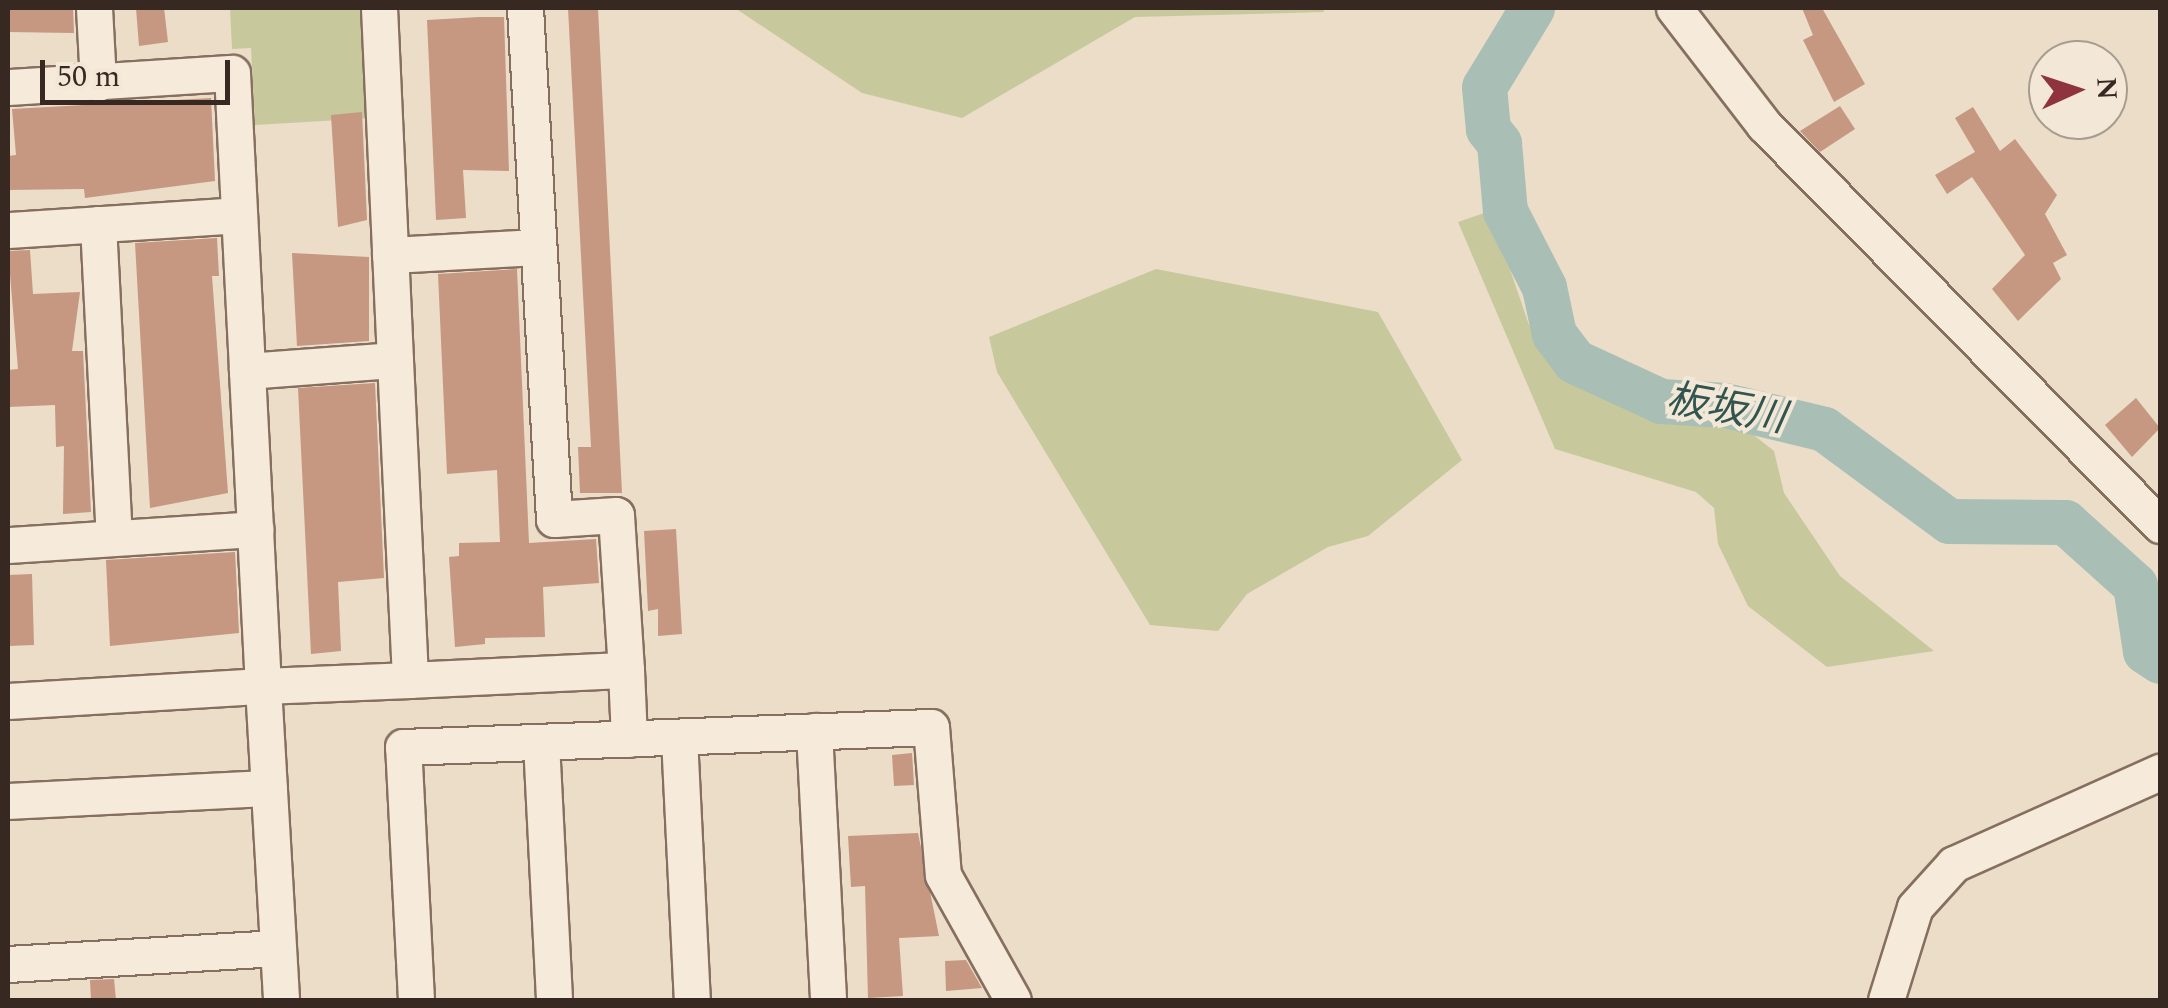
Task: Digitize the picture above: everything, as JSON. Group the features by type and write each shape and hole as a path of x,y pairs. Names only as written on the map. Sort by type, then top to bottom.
{"street":[{"path":"94,8 98,82"},
{"path":"380,8 410,680"},
{"path":"524,8 554,519 616,515 630,738"},
{"path":"1674,8 1764,125 2160,525"},
{"path":"8,87 232,73 281,1000"},
{"path":"8,230 239,215"},
{"path":"98,224 114,538"},
{"path":"390,255 538,247"},
{"path":"247,371 395,360"},
{"path":"8,545 256,529"},
{"path":"8,701 626,670"},
{"path":"416,1000 403,748 930,727 944,875 1014,1000"},
{"path":"814,731 828,1000"},
{"path":"678,737 692,1000"},
{"path":"541,742 554,1000"},
{"path":"1886,1000 1915,907 1954,864 2160,772"},
{"path":"8,801 270,788"},
{"path":"8,964 278,948"}],"green space":[{"path":"230,8 367,8 374,118 255,125 251,48 232,49"},
{"path":"735,8 1323,8 1324,12 1135,17 962,118 862,93"},
{"path":"1490,211 1529,325 1573,384 1746,429 1774,451 1784,493 1840,576 1934,651 1827,667 1748,606 1718,544 1714,508 1696,492 1555,449 1458,222"},
{"path":"1156,269 1378,312 1462,460 1368,536 1328,547 1247,594 1218,631 1150,625 997,372 989,337"}],"building":[{"path":"8,8 73,8 74,33 8,32"},
{"path":"136,8 164,8 168,42 139,46"},
{"path":"568,8 598,8 622,493 580,493 578,447 591,447"},
{"path":"1802,8 1822,8 1865,84 1834,102 1803,40 1813,35"},
{"path":"504,17 509,171 463,170 466,218 436,220 427,20"},
{"path":"211,98 215,181 85,198 84,189 8,190 8,156 16,155 12,109"},
{"path":"1840,106 1855,129 1820,152 1800,131"},
{"path":"1973,107 2000,151 2015,139 2057,195 2045,214 2067,255 2053,263 2061,279 2018,321 1992,289 2025,255 1972,177 1947,194 1935,175 1975,152 1955,118"},
{"path":"362,112 367,220 338,227 331,115"},
{"path":"217,238 219,276 212,276 228,493 150,508 135,243"},
{"path":"30,250 33,294 80,292 72,351 83,351 91,512 63,514 64,446 56,447 55,405 8,407 8,370 18,369 8,251"},
{"path":"292,253 369,257 369,341 297,346"},
{"path":"517,269 529,543 596,539 599,583 543,587 545,637 485,638 485,644 455,647 449,557 459,556 459,543 500,542 497,470 447,474 438,274"},
{"path":"375,383 384,578 338,582 341,651 311,654 298,388"},
{"path":"2136,398 2160,428 2132,457 2105,425"},
{"path":"676,529 682,634 658,636 658,609 648,611 644,531"},
{"path":"235,552 239,633 110,646 106,560"},
{"path":"32,574 34,645 8,646 8,575"},
{"path":"912,753 914,785 894,786 892,755"},
{"path":"918,833 939,936 899,938 903,996 868,998 865,886 851,887 848,836"},
{"path":"966,960 982,988 946,991 945,961"},
{"path":"114,979 116,1000 91,1000 90,980"}],"waterway":[{"name":"板坂川","path":"1532,8 1484,87 1488,129 1499,143 1505,211 1544,287 1554,334 1574,361 1661,401 1725,405 1824,429 1949,521 2065,522 2135,585 2145,651 2160,661"}]}
